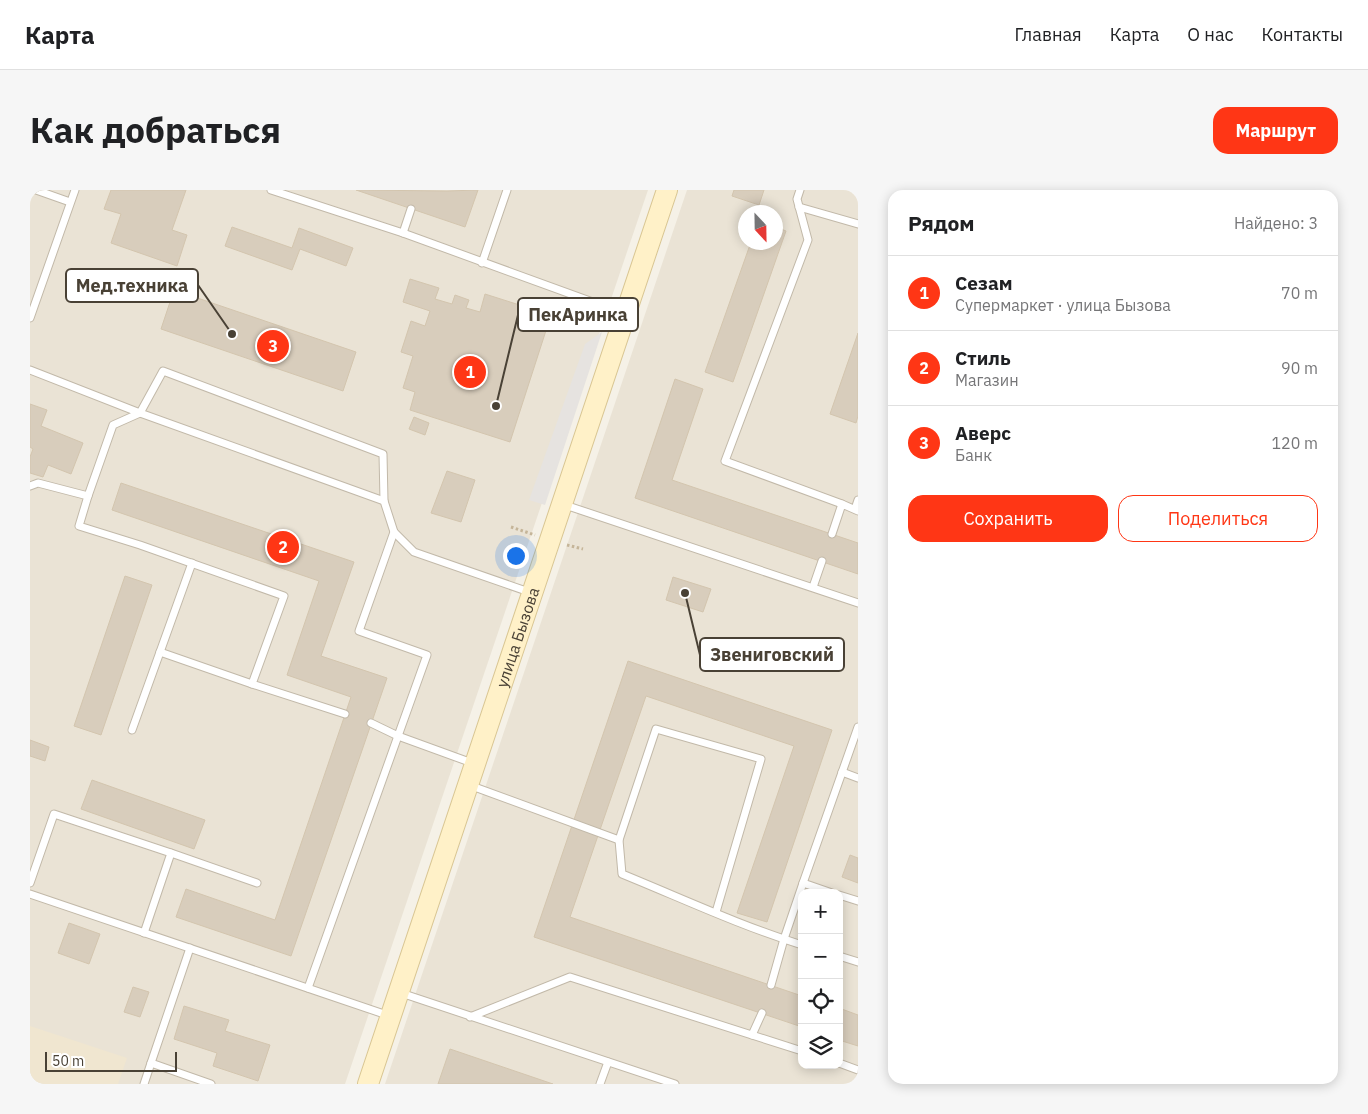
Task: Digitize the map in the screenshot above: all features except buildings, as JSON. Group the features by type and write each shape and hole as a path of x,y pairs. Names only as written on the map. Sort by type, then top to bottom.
{"street":[{"name":"улица Бызова","path":"368,1084 667,190"}],"lane":[{"path":"36,190 70,202"},
{"path":"30,318 74,190"},
{"path":"271,190 403,233 626,314"},
{"path":"482,262 507,190"},
{"path":"800,190 797,199 808,240 725,461 856,510 858,500"},
{"path":"799,207 858,224"},
{"path":"403,233 411,209"},
{"path":"30,370 140,413 384,501"},
{"path":"252,684 284,596 78,526 113,425 140,413 163,371 383,454 384,501 394,532 414,552 532,594"},
{"path":"30,486 38,483 88,496"},
{"path":"562,504 858,603"},
{"path":"832,534 842,504"},
{"path":"308,988 427,655 359,631 394,532"},
{"path":"813,587 822,561"},
{"path":"132,730 192,564"},
{"path":"160,652 345,714"},
{"path":"371,723 398,736 475,764"},
{"path":"771,985 784,939 858,727"},
{"path":"716,912 761,759 656,729 619,840 622,874 716,912 784,939 798,944"},
{"path":"842,772 858,778"},
{"path":"468,784 619,840"},
{"path":"30,884 54,814 257,882"},
{"path":"144,933 171,854"},
{"path":"803,883 820,889"},
{"path":"30,894 391,1016"},
{"path":"843,896 858,901"},
{"path":"144,1084 190,948"},
{"path":"843,957 858,962"},
{"path":"470,1017 570,976 798,1050"},
{"path":"398,993 675,1084"},
{"path":"752,1035 762,1013"},
{"path":"600,1084 608,1062"},
{"path":"151,1063 211,1084"},
{"path":"843,1065 858,1070"}],"shaded area":[{"path":"30,190 648,190 345,1084 30,1084"},
{"path":"687,190 858,190 858,1084 385,1084"},
{"path":"602,332 545,505 529,500 585,344"},
{"path":"30,1026 127,1058 118,1084 30,1084"}],"place":[{"name":"Мед.техника","path":"232,334"},
{"name":"Аверс","path":"273,346"},
{"name":"Сезам","path":"470,372"},
{"name":"ПекАринка","path":"496,406"},
{"name":"Стиль","path":"283,547"},
{"name":"Звениговский","path":"685,593"}]}
